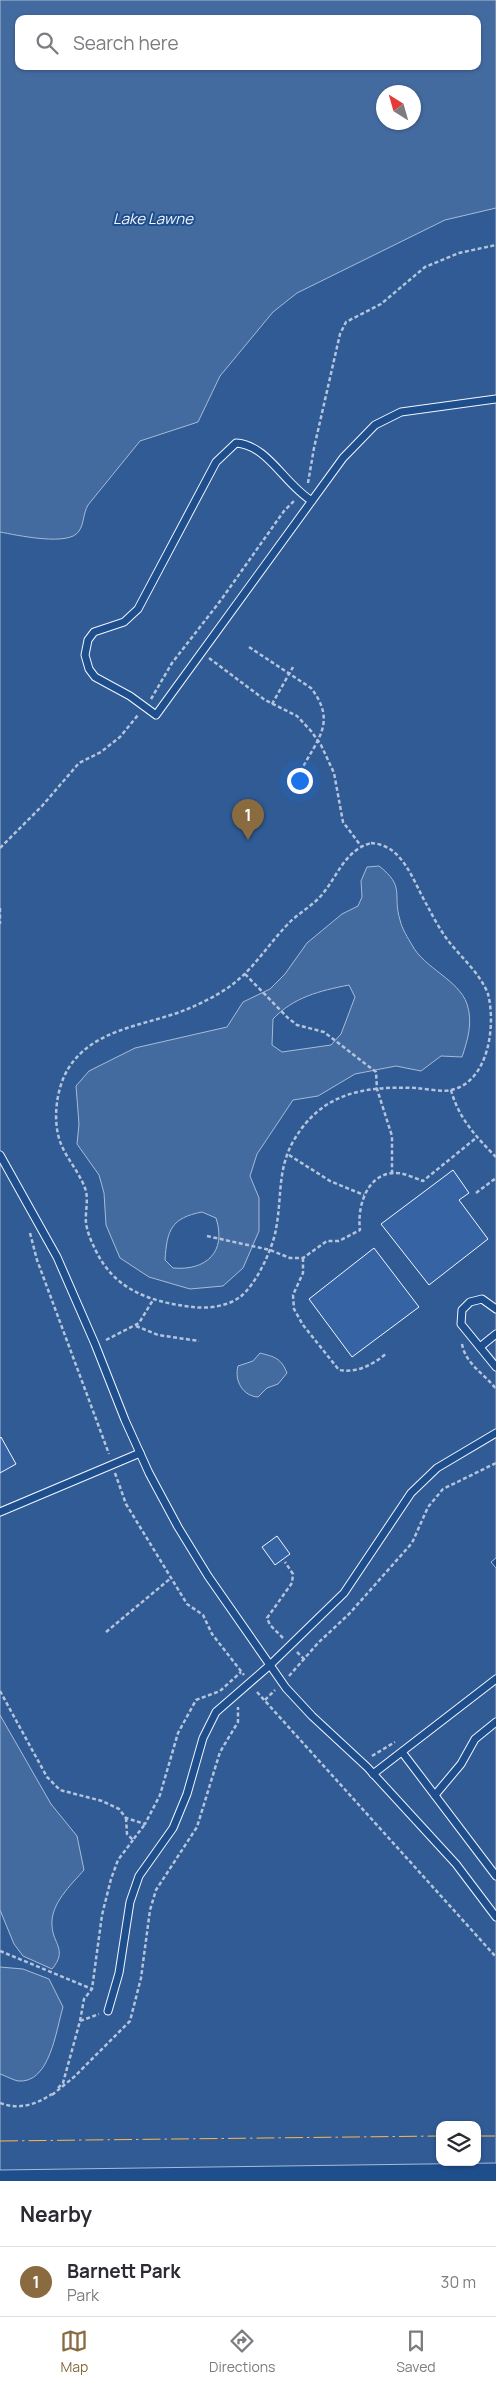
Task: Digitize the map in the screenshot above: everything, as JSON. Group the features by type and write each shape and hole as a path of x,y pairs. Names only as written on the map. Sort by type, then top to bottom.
{"lane":[{"path":"312,501 301,494 262,452 248,444 236,443 216,462 138,608 124,622 94,632 88,640 85,655 89,669 95,677 156,715 202,653 312,501 343,458 375,425 401,412 496,399"},
{"path":"0,1156 57,1257 140,1453 178,1527 208,1576 282,1683 312,1716 373,1774 456,1864 496,1917"},
{"path":"496,1309 482,1299 470,1302 462,1310 462,1324 496,1367"},
{"path":"480,1347 496,1334"},
{"path":"108,2011 119,1973 130,1902 139,1876 173,1828 187,1794 203,1738 216,1712 270,1665 344,1593 410,1493 437,1468 496,1433"},
{"path":"0,1512 140,1453"},
{"path":"373,1774 496,1679"},
{"path":"435,1795 461,1764 475,1738 496,1722"},
{"path":"402,1752 496,1876"}],"path":[{"path":"0,848 42,806 79,763 101,752 120,737 145,707 172,663 284,511 308,484 314,448 338,344 346,322 376,308 425,267 459,253 496,245"},
{"path":"188,643 272,704 297,716 319,741 334,772 343,822 361,846"},
{"path":"248,647 311,688 317,696 324,720 323,732 301,771"},
{"path":"272,704 293,667"},
{"path":"383,844 394,849 405,864 447,940 475,972 487,992 492,1025 486,1057 478,1071 464,1084 451,1090 362,1090 343,1095 324,1106 308,1120 293,1142 282,1171 279,1211 270,1250 242,1296 224,1304 201,1308 153,1300 114,1279 93,1246 86,1225 86,1191 59,1141 56,1115 59,1090 69,1067 85,1050 133,1024 187,1010 228,987 245,974 288,924 318,898 332,883 349,854 361,846 383,844"},
{"path":"0,908 0,924"},
{"path":"245,974 288,1018 297,1024 324,1032 376,1072 377,1089 392,1136 392,1173"},
{"path":"451,1090 455,1106 476,1138 496,1157"},
{"path":"206,1236 270,1250 290,1258 303,1258 327,1241 339,1241 360,1230 359,1208 364,1195 371,1184 381,1176 392,1173 423,1181 476,1138"},
{"path":"288,1154 330,1181 364,1195"},
{"path":"476,1193 496,1178"},
{"path":"29,1230 37,1260 126,1504 187,1604 203,1615 212,1634 250,1683 496,1957"},
{"path":"303,1258 303,1273 293,1295 294,1309 303,1325 339,1370 350,1372 366,1367 386,1353"},
{"path":"95,1344 136,1326 145,1315 153,1300"},
{"path":"136,1326 158,1335 199,1340"},
{"path":"265,1700 305,1660 318,1644 350,1614 412,1543 428,1507 443,1489 496,1463"},
{"path":"285,1562 293,1574 292,1583 267,1618 270,1625 305,1660"},
{"path":"106,1632 171,1578"},
{"path":"52,2095 63,2083 84,2000 92,1989 102,1915 109,1885 118,1860 144,1824 160,1795 178,1733 196,1700 220,1691 241,1672"},
{"path":"0,1691 47,1777 60,1790 102,1801 119,1809 126,1818 128,1834 133,1840"},
{"path":"253,1694 258,1691"},
{"path":"0,2102 16,2107 34,2105 52,2095 74,2077 130,2022 142,1978 150,1910 156,1890 197,1827 220,1752 238,1722 239,1704"},
{"path":"126,1818 144,1824"},
{"path":"0,1951 92,1989"},
{"path":"80,2020 108,2011"}],"shaded area":[{"path":"0,0 496,0 496,1558 491,1562 496,1568 496,2163 481,2163 481,2121 436,2121 436,2164 0,2170"}],"water":[{"name":"Lake Lawne","path":"0,0 496,0 496,208 445,220 297,293 273,312 220,376 198,422 140,441 88,505 81,528 74,536 42,539 0,532"},
{"path":"379,866 393,880 397,891 401,923 412,945 425,961 457,988 467,1004 470,1024 462,1057 441,1056 421,1071 396,1066 355,1074 318,1096 293,1100 257,1154 250,1176 259,1198 259,1231 243,1268 223,1286 190,1289 149,1277 120,1258 106,1225 104,1193 99,1175 77,1144 79,1124 76,1086 89,1071 135,1048 227,1027 243,1002 270,989 285,974 307,943 342,914 358,906 362,897 361,881 367,867","holes":["349,985 355,997 341,1034 331,1045 282,1052 272,1045 273,1019 281,1011 308,996","202,1212 216,1218 219,1230 219,1241 216,1250 211,1257 195,1266 173,1268 165,1260 169,1233 177,1222 183,1218"]},
{"path":"260,1353 277,1359 287,1373 278,1384 267,1388 258,1397 244,1391 237,1377 237,1372 238,1366 253,1361"},
{"path":"0,1715 51,1804 77,1836 84,1870 62,1895 54,1910 52,1926 59,1957 52,1969 23,1956 14,1944 0,1910"},
{"path":"0,1967 23,1969 49,1979 63,2007 50,2054 38,2074 29,2080 18,2081 0,2074"}],"building":[{"path":"453,1170 469,1193 459,1200 488,1239 429,1285 381,1224"},
{"path":"374,1248 419,1307 352,1357 309,1299"},
{"path":"0,1438 16,1464 0,1473"},
{"path":"277,1536 290,1554 275,1565 262,1547"}],"power":[{"path":"0,2141 436,2136"},
{"path":"481,2136 496,2136"}],"place":[{"name":"Barnett Park","path":"248,840"}]}
